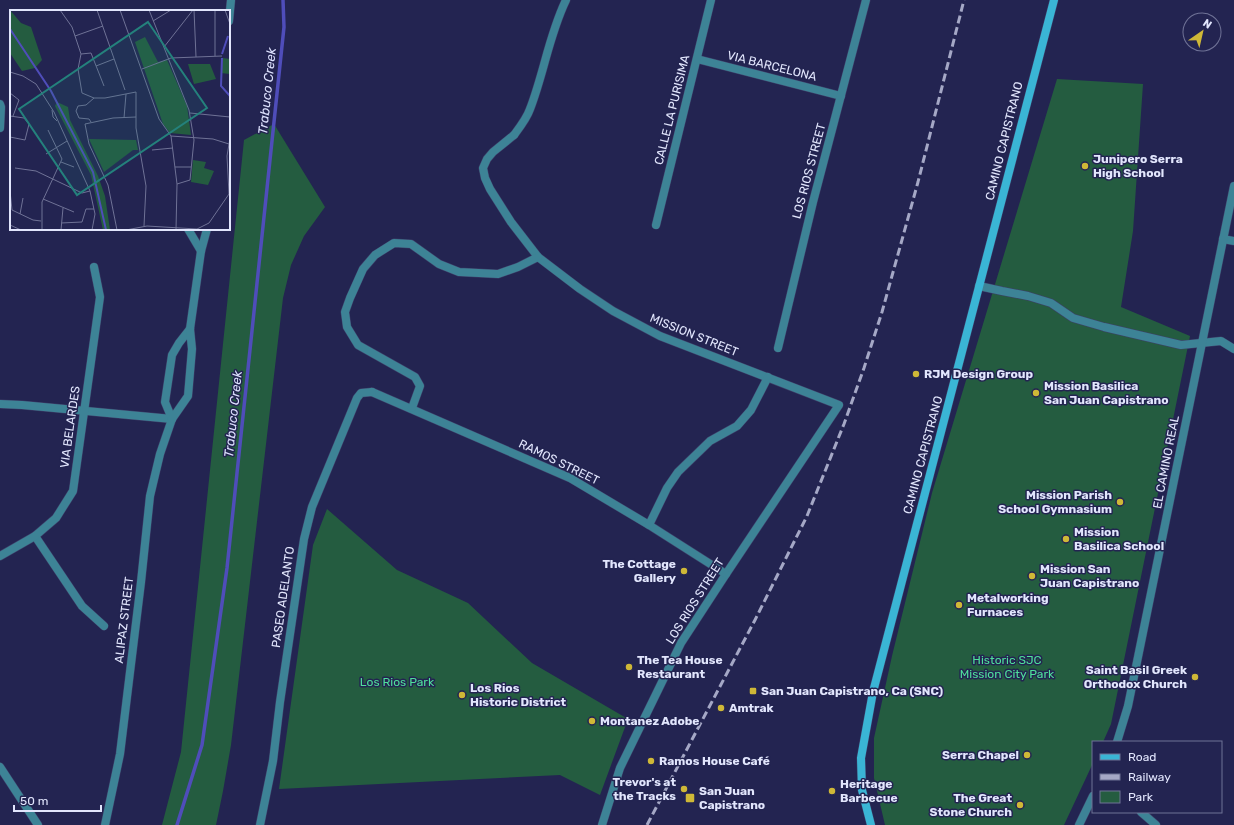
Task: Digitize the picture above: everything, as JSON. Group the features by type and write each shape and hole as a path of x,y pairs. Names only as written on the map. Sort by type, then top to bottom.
{"main road":[{"name":"CAMINO CAPISTRANO","path":"870,825 862,790 861,758 873,692 1054,0"}],"street":[{"path":"230,10 231,0"},
{"name":"MISSION STREET","path":"566,0 552,32 530,110 514,136 493,152 487,159 483,168 485,178 490,189 511,222 538,257 580,289 613,311 660,336 839,405"},
{"name":"CALLE LA PURISIMA","path":"656,225 711,0"},
{"name":"LOS RIOS STREET","path":"778,348 813,202 866,0"},
{"name":"VIA BARCELONA","path":"697,60 841,96"},
{"path":"0,104 0,128"},
{"name":"EL CAMINO REAL","path":"1117,741 1126,719 1130,700 1234,186"},
{"path":"189,230 201,251"},
{"name":"ALIPAZ STREET","path":"106,825 120,754 150,496 160,454 172,419 188,396 192,349 190,329 201,251 207,230"},
{"path":"1223,240 1234,241"},
{"path":"412,408 420,386 415,377 358,345 347,327 346,312 350,298 363,270 375,255 394,243 411,244 439,264 460,272 498,274 518,267 538,257"},
{"name":"VIA BELARDES","path":"0,556 35,536 56,518 73,491 100,297 94,267"},
{"path":"980,286 1002,292 1028,296 1051,303 1073,318 1104,327 1181,345 1221,341 1234,349"},
{"name":"ALIPAZ STREET","path":"172,419 166,402 172,355 190,329"},
{"path":"649,525 667,488 678,472 710,441 736,426 741,421 751,410 768,377"},
{"name":"RAMOS STREET","path":"372,392 412,408 570,478 649,525 726,574"},
{"name":"PASEO ADELANTO","path":"260,825 273,761 280,702 304,539 312,507 357,398 361,393 372,392"},
{"path":"0,404 172,419"},
{"name":"LOS RIOS STREET","path":"602,825 620,768 681,643 839,405"},
{"path":"35,536 82,606 104,626"},
{"path":"0,767 38,825"},
{"path":"1079,825 1092,798"},
{"path":"1142,813 1156,825"}],"green space":[{"name":"Historic SJC Mission City Park","path":"1057,79 1143,84 1133,231 1121,307 1190,336 1111,724 1103,741 1092,741 1092,765 1064,825 885,825 874,778 874,738 892,656 932,493"},
{"path":"274,124 325,207 304,236 291,265 283,298 231,745 216,825 162,825 181,752 244,140"},
{"name":"Los Rios Park","path":"327,509 397,570 468,603 532,663 628,719 600,795 560,775 279,789 313,545"}],"waterway":[{"name":"Trabuco Creek","path":"177,825 202,745 227,568 284,27 283,0"}],"railway":[{"path":"647,825 755,620 807,516 844,424 882,312 918,182 964,0"}],"place":[{"name":"Junipero Serra High School","path":"1085,166"},
{"name":"RJM Design Group","path":"916,374"},
{"name":"Mission Basilica San Juan Capistrano","path":"1036,393"},
{"name":"Mission Parish School Gymnasium","path":"1120,502"},
{"name":"Mission Basilica School","path":"1066,539"},
{"name":"The Cottage Gallery","path":"684,571"},
{"name":"Mission San Juan Capistrano","path":"1032,576"},
{"name":"Metalworking Furnaces","path":"959,605"},
{"name":"The Tea House Restaurant","path":"629,667"},
{"name":"Saint Basil Greek Orthodox Church","path":"1195,677"},
{"name":"San Juan Capistrano, Ca (SNC)","path":"753,691"},
{"name":"Los Rios Historic District","path":"462,695"},
{"name":"Amtrak","path":"721,708"},
{"name":"Montanez Adobe","path":"592,721"},
{"name":"Serra Chapel","path":"1027,755"},
{"name":"Ramos House Café","path":"651,761"},
{"name":"Trevor's at the Tracks","path":"684,789"},
{"name":"Heritage Barbecue","path":"832,791"},
{"name":"San Juan Capistrano","path":"690,798"},
{"name":"The Great Stone Church","path":"1020,805"}]}
